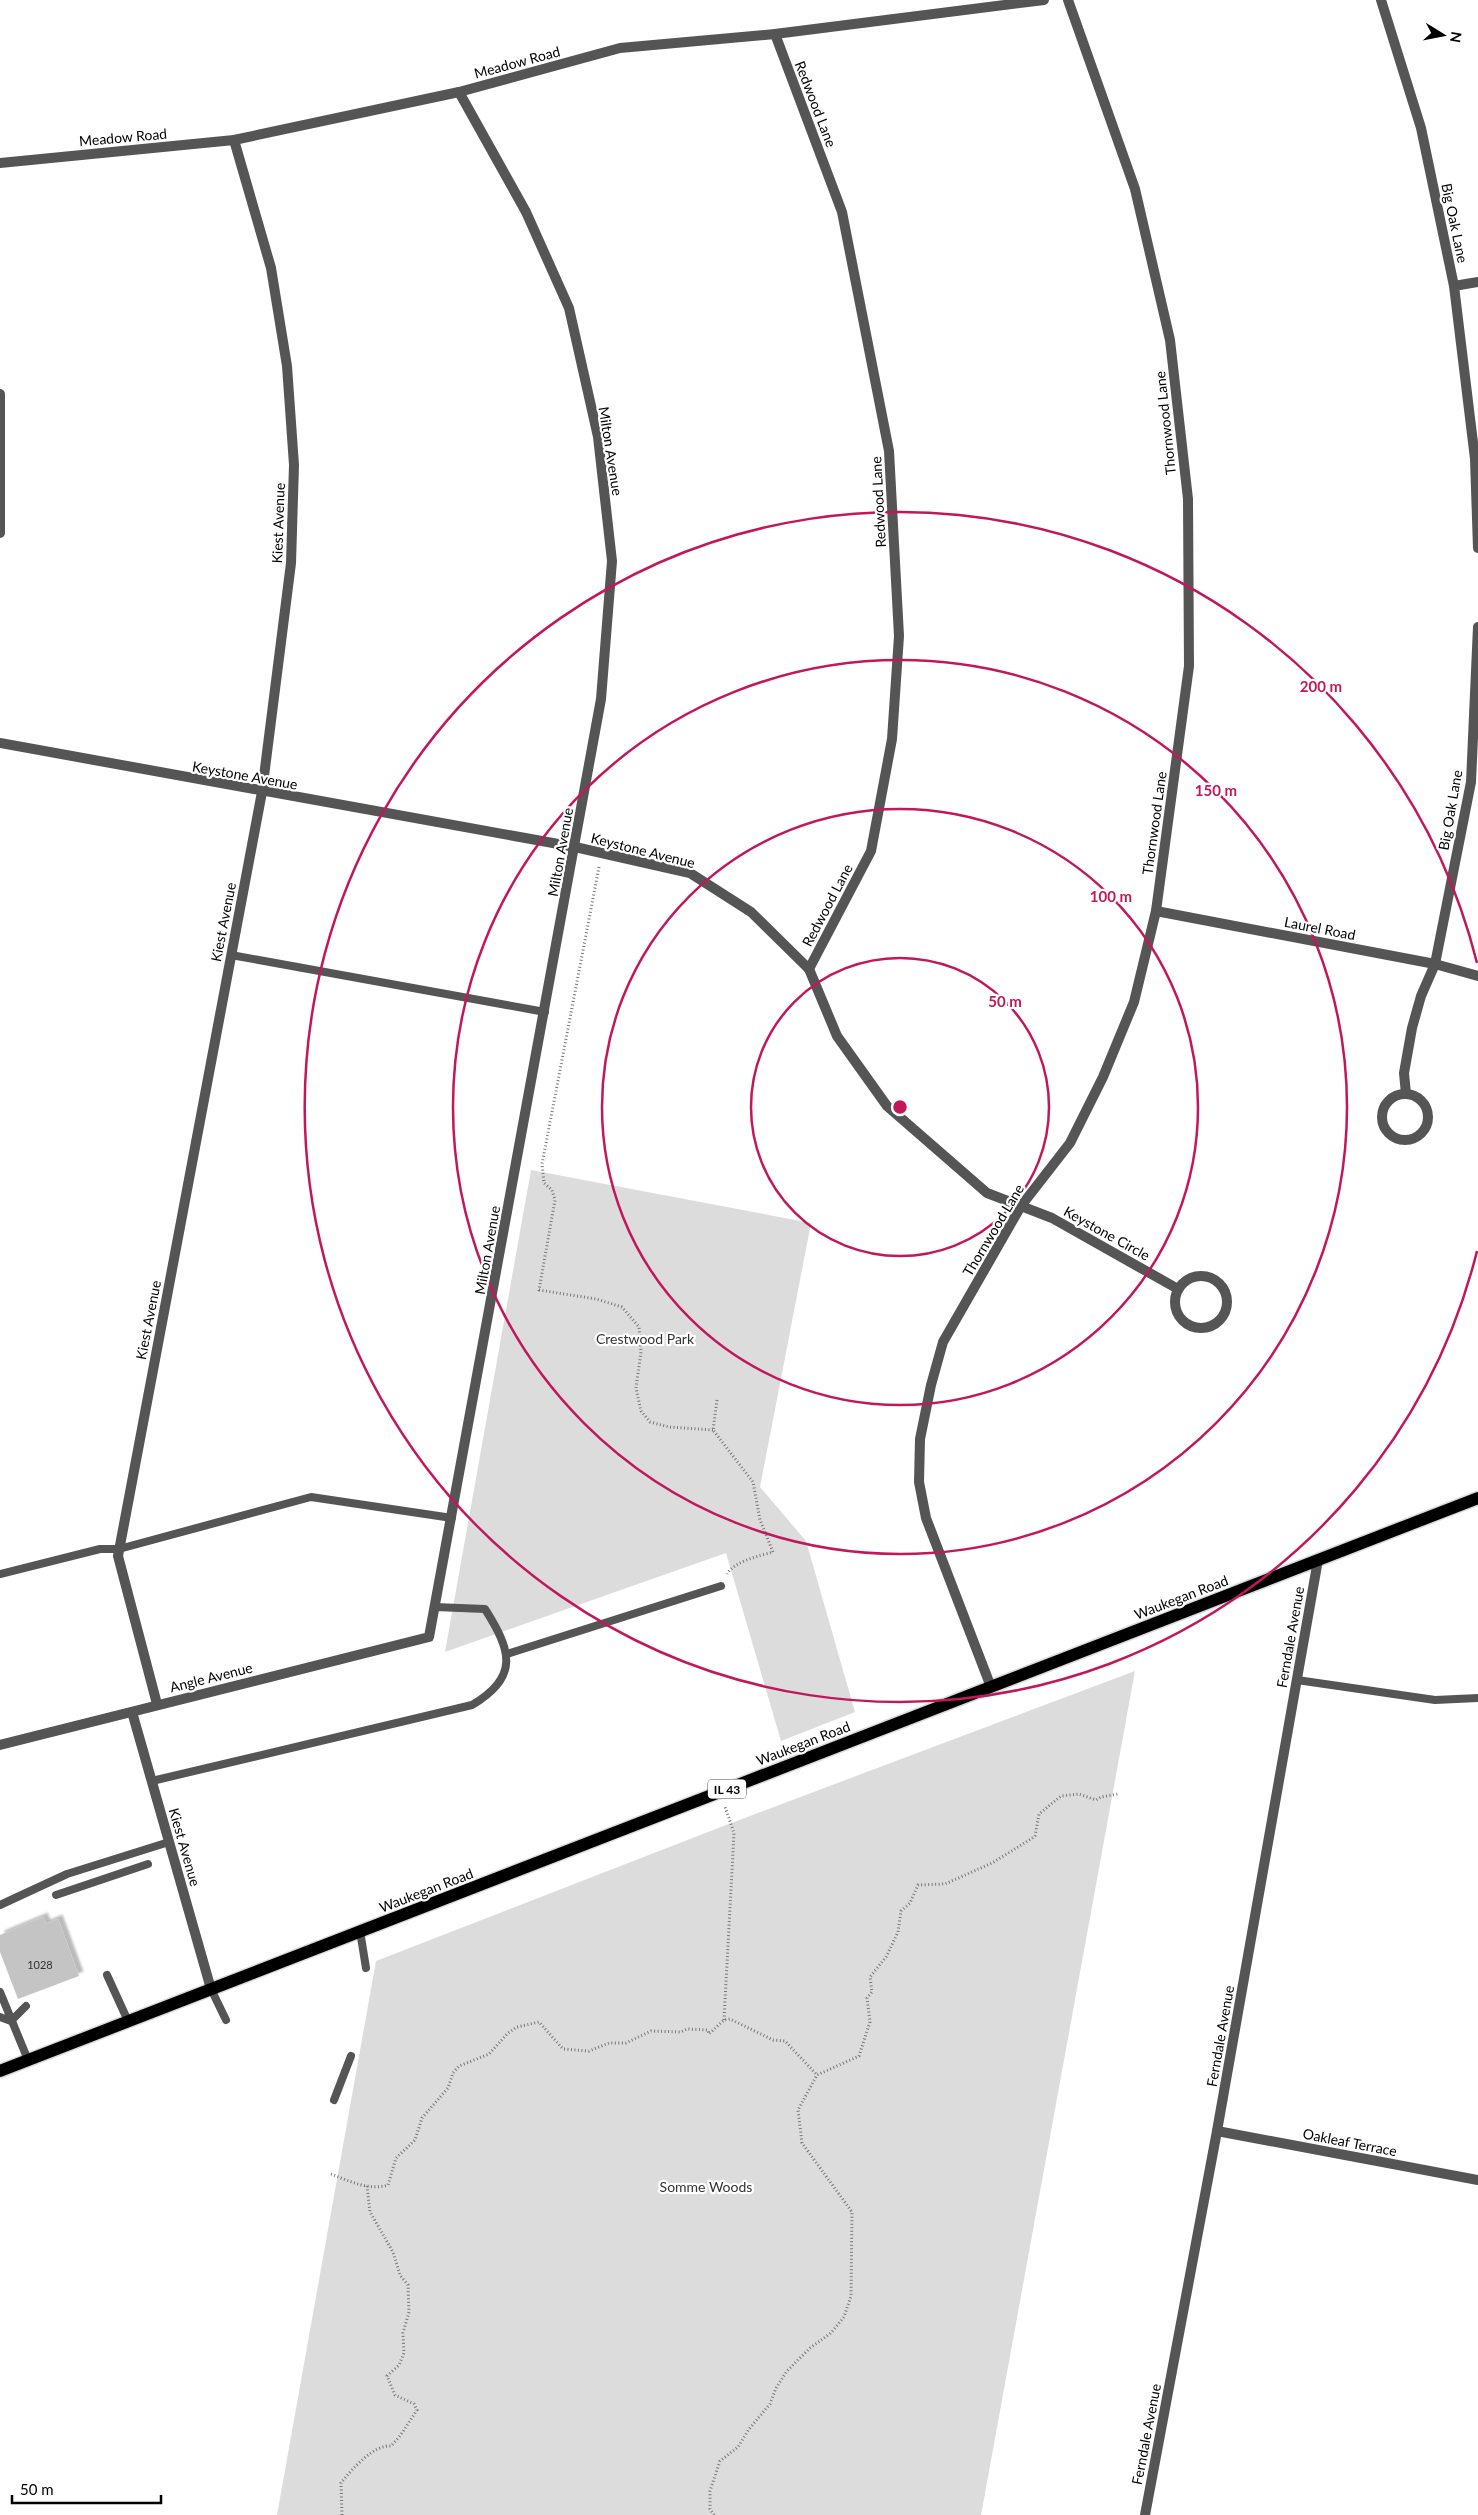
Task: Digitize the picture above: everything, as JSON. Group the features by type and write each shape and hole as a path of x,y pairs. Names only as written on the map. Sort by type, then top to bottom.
{"main road":[{"name":"Waukegan Road","path":"0,2071 1478,1498"}],"street":[{"name":"Meadow Road","path":"0,163 234,140 459,92 620,48 775,34 1044,0"},
{"name":"Thornwood Lane","path":"991,1687 926,1518 918,1482 920,1439 931,1385 943,1342 1021,1206 1070,1143 1103,1077 1134,1002 1156,911 1188,666 1188,499 1170,340 1135,189 1068,0"},
{"name":"Big Oak Lane","path":"1381,0 1421,128 1454,286 1475,459 1478,548"},
{"name":"Redwood Lane","path":"775,34 842,212 889,451 899,636 892,739 870,851 809,969"},
{"name":"Milton Avenue","path":"429,1637 575,847 600,699 612,561 598,437 569,308 526,212 459,92"},
{"name":"Kiest Avenue","path":"157,1704 118,1556 262,792 291,563 294,465 287,366 271,268 234,140"},
{"path":"1454,286 1478,282"},
{"path":"0,394 0,533"},
{"name":"Big Oak Lane","path":"1406,1094 1404,1073 1412,1028 1421,996 1435,964 1471,782 1478,628"},
{"name":"Keystone Avenue","path":"0,743 262,792 575,847 690,873 751,912 809,969 837,1036 887,1106 987,1193 1021,1206"},
{"name":"Laurel Road","path":"1156,911 1435,964 1478,976"},
{"path":"1406,1094 1413,1096 1425,1106 1428,1121 1420,1135 1406,1141 1392,1137 1383,1125 1382,1117 1386,1103 1391,1098 1406,1094"},
{"name":"Keystone Circle","path":"1021,1206 1052,1218 1178,1289"},
{"path":"1192,1277 1209,1277 1222,1288 1226,1296 1224,1313 1212,1325 1196,1327 1188,1324 1177,1312 1175,1305 1178,1289 1192,1277"},
{"name":"Ferndale Avenue","path":"1145,2515 1217,2131 1318,1560"},
{"name":"Angle Avenue","path":"0,1745 429,1637"},
{"name":"Kiest Avenue","path":"132,1712 211,1989"},
{"name":"Oakleaf Terrace","path":"1217,2131 1478,2180"}],"lane":[{"path":"231,955 545,1012"},
{"path":"0,1574 100,1549 119,1550 311,1497 452,1518"},
{"path":"507,1654 720,1586"},
{"path":"152,1781 472,1705 489,1696 502,1678 507,1654 500,1634 485,1609 435,1608"},
{"path":"1297,1680 1435,1700 1478,1698"},
{"path":"0,1905 67,1874 169,1842"},
{"path":"56,1895 148,1864"},
{"path":"360,1932 366,1968"},
{"path":"107,1975 128,2021"},
{"path":"211,1989 226,2020"},
{"path":"0,1992 28,2060"},
{"path":"11,2021 26,2006"},
{"path":"0,2017 11,2021"},
{"path":"334,2100 351,2056"}],"path":[{"path":"602,853 542,1164 544,1183 552,1190 556,1200 539,1290 596,1299 622,1307 639,1327 641,1352 636,1388 641,1411 650,1422 713,1430"},
{"path":"717,1400 713,1430 753,1482 760,1520 773,1552 750,1559 730,1570 720,1586"},
{"path":"719,1792 734,1833 724,2020"},
{"path":"714,2515 710,2509 710,2492 720,2461 738,2447 749,2429 770,2404 776,2388 787,2371 810,2348 831,2333 844,2317 851,2296 852,2212 802,2143 798,2110 817,2075 859,2056 870,2022 867,1998 872,1992 870,1976 886,1956 898,1932 901,1911 910,1904 918,1886 945,1884 1014,1851 1035,1836 1039,1814 1061,1796 1079,1794 1096,1800 1101,1797 1118,1794"},
{"path":"331,2174 360,2186 380,2188 388,2185 396,2158 415,2140 422,2118 448,2088 453,2073 459,2066 489,2054 508,2033 517,2027 539,2022 563,2048 588,2050 609,2043 626,2044 646,2032 681,2032 687,2029 708,2030 709,2034 724,2020 730,2019 773,2040 785,2041 817,2075"},
{"path":"342,2515 341,2483 361,2459 384,2445 391,2446 417,2410 414,2404 395,2395 387,2376 399,2365 404,2353 404,2333 410,2312 408,2285 400,2275 393,2252 370,2212 367,2186"}],"green space":[{"name":"Crestwood Park","path":"531,1170 811,1223 760,1487 806,1541 855,1712 781,1741 726,1553 445,1652"},
{"name":"Somme Woods","path":"1135,1671 981,2515 277,2515 376,1961 726,1825"}],"building":[{"path":"43,1917 46,1924 58,1919 79,1976 18,1999 0,1952 0,1935"}]}
